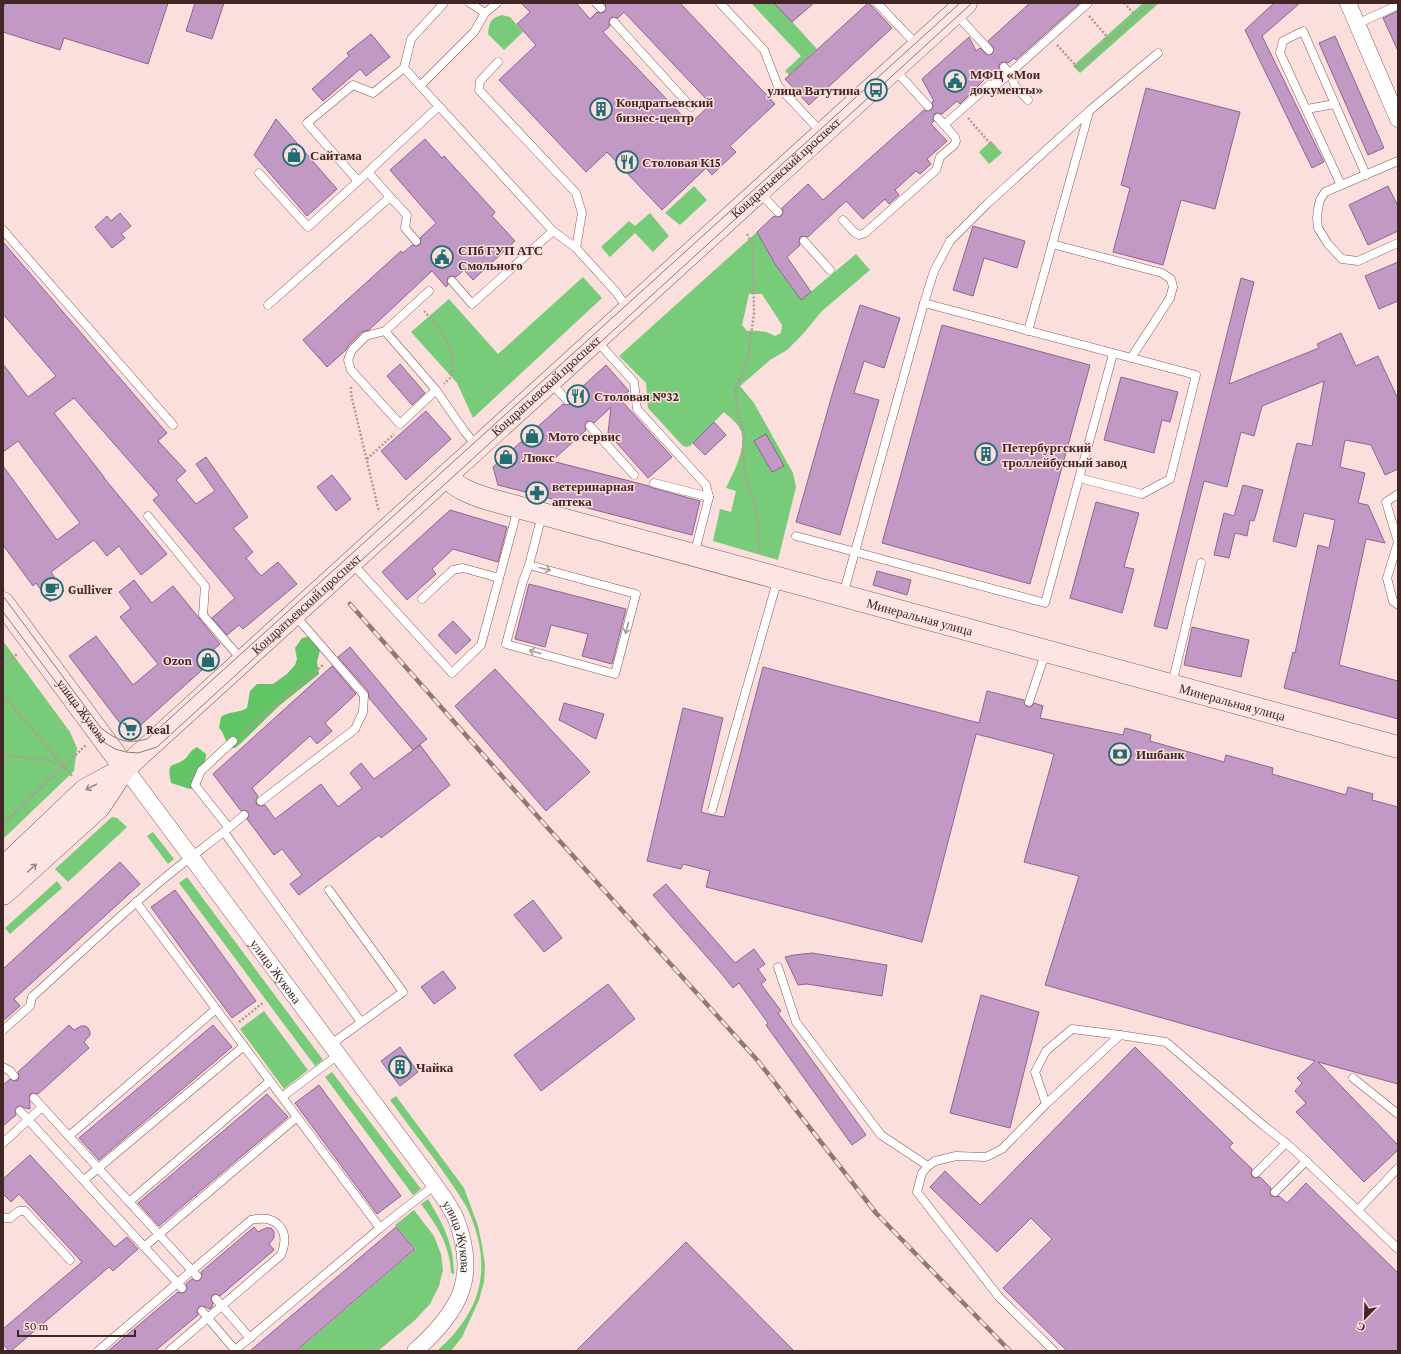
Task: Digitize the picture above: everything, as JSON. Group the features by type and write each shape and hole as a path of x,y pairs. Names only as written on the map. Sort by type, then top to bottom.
{"main road":[{"name":"Кондратьевский проспект","path":"3,894 99,807 125,768 961,8"},
{"name":"Минеральная улица","path":"446,476 458,486 470,493 542,514 1398,747"},
{"name":"улица Жукова","path":"3,603 125,768"},
{"name":"Кондратьевский проспект","path":"3,868 84,790 125,768"}],"street":[{"path":"1348,3 1398,119"},
{"name":"улица Жукова","path":"125,768 435,1185 456,1218 464,1246 467,1266 464,1286 451,1311 434,1334 415,1351"}],"lane":[{"path":"358,181 307,122 353,84 373,93 404,68 411,39 444,3"},
{"path":"470,3 485,13"},
{"path":"420,85 474,32 485,13 497,3"},
{"path":"720,3 764,50 778,86 822,133"},
{"path":"877,3 918,47"},
{"path":"1357,24 1398,5"},
{"path":"944,125 989,85 999,83 1007,70 1049,38 1085,6"},
{"path":"961,8 989,50"},
{"path":"614,22 691,107"},
{"path":"1341,185 1280,53 1283,41 1303,30 1366,175"},
{"path":"843,596 924,303 934,272 950,241 987,204 1089,111 1158,52"},
{"path":"498,62 480,81 479,90 576,193 582,213 576,248"},
{"path":"404,68 553,231 576,248 616,292 629,309"},
{"path":"894,69 928,106"},
{"path":"1007,70 1015,86 1028,100"},
{"path":"1307,109 1335,104"},
{"path":"259,173 308,227 439,106"},
{"path":"1028,331 1089,111"},
{"path":"843,220 854,232 859,235 865,233 936,170 940,157 956,141 955,136 938,118"},
{"path":"1398,161 1325,192 1320,200 1317,218 1318,228 1328,244 1342,259 1358,260 1398,243"},
{"path":"368,172 407,215 405,228 416,242"},
{"path":"758,191 778,212"},
{"path":"268,305 390,197"},
{"path":"3,230 173,425"},
{"path":"452,281 472,304 553,231"},
{"path":"804,242 830,270"},
{"path":"1052,244 1162,273 1171,279 1173,287 1170,298 1131,358"},
{"path":"429,291 385,331 365,335 352,350 348,360 351,370 400,424 436,390"},
{"path":"924,303 1196,375 1170,479 1142,494 1079,478"},
{"path":"385,331 436,390 465,432 478,446"},
{"path":"595,340 634,382 637,409 706,485 709,497 694,555"},
{"path":"796,536 1045,603 1113,354"},
{"path":"550,381 567,400"},
{"path":"590,426 634,474"},
{"path":"654,483 709,497"},
{"path":"1398,494 1386,502 1398,542 1387,578 1393,601 1398,605"},
{"path":"351,562 452,673 481,645 518,507"},
{"path":"529,565 636,594 615,674 506,644 523,580 535,544 542,514"},
{"path":"148,516 205,586 203,615 242,661"},
{"path":"1172,685 1201,563"},
{"path":"422,599 453,570 463,568 499,578"},
{"path":"712,810 778,578"},
{"path":"261,801 355,729 364,712 364,695 293,614"},
{"path":"1029,702 1046,651"},
{"path":"233,741 201,771 195,784 361,1022"},
{"path":"3,1030 30,1006 32,997 136,902 244,815"},
{"path":"282,1097 334,1050 361,1022 403,992 329,890"},
{"path":"136,902 380,1228"},
{"path":"778,967 796,1022 881,1135 928,1166"},
{"path":"69,1136 216,1009"},
{"path":"1046,1104 1035,1072 1046,1051 1072,1029 1166,1042 1286,1143 1398,1249"},
{"path":"1054,1351 999,1297 917,1192 922,1173 935,1160 956,1156 986,1157 1002,1150 1046,1104 1120,1035"},
{"path":"84,1180 244,1046"},
{"path":"3,1067 10,1071 14,1076"},
{"path":"1353,1078 1398,1114"},
{"path":"129,1202 270,1081"},
{"path":"34,1098 194,1273"},
{"path":"3,1143 42,1107"},
{"path":"20,1111 179,1286"},
{"path":"144,1247 297,1117"},
{"path":"1256,1173 1286,1143"},
{"path":"1275,1192 1306,1161"},
{"path":"1358,1210 1398,1168"},
{"path":"202,1311 234,1351 380,1228 435,1185"},
{"path":"3,1217 10,1218 19,1211 25,1211 70,1260"},
{"path":"98,1351 179,1286 251,1220 261,1218 271,1220 280,1226 284,1235 285,1245 281,1255 219,1302 207,1318 169,1351"},
{"path":"219,1302 250,1338"}],"path":[{"path":"1124,3 1136,16"},
{"path":"1049,38 1078,68 1151,3"},
{"path":"1085,6 1110,40"},
{"path":"961,110 994,148"},
{"path":"747,234 753,246 754,313 748,358 734,391 739,419 744,432 743,452 746,479 755,506 758,524 759,560"},
{"path":"434,322 450,345 453,366 451,377"},
{"path":"351,370 352,394 379,512"},
{"path":"367,460 398,431 400,424"},
{"path":"3,666 17,654"},
{"path":"233,741 331,658"},
{"path":"3,695 75,780"},
{"path":"3,824 86,745"},
{"path":"3,755 47,760 64,766"},
{"path":"231,1028 264,1002"}],"green space":[{"path":"751,3 775,3 817,49 789,75 785,71 801,56"},
{"path":"1143,3 1159,3 1080,73 1073,66"},
{"path":"502,15 510,17 523,32 504,50 488,34 491,21"},
{"path":"991,141 1002,153 989,164 979,152"},
{"path":"694,186 707,200 680,225 665,213"},
{"path":"650,213 669,236 653,252 635,233 610,257 601,247 629,221 635,226"},
{"path":"757,232 777,267 801,300 856,254 870,270 822,311 787,350 770,360 740,386 754,403 793,473 796,487 778,560 713,541 720,509 731,512 736,491 726,488 741,453 742,438 741,431 738,426 724,412 690,446 686,447 682,445 648,408 646,383 619,356","holes":["749,294 762,294 782,325 781,333 775,336 761,331 747,331 742,325"]},
{"path":"583,277 602,298 473,418 457,383 411,332 449,299 498,354"},
{"path":"307,637 321,646 317,662 319,674 280,705 240,744 235,748 230,748 219,728 221,717 247,708 250,691 257,684 273,684 287,674 295,665 297,659 295,648 302,638"},
{"path":"3,641 70,732 77,748 74,771 3,839"},
{"path":"197,747 206,754 206,757 195,788 190,789 171,783 170,767 182,761 192,750"},
{"path":"112,817 117,818 127,827 68,882 55,869"},
{"path":"153,832 174,859 168,864 147,836"},
{"path":"187,877 323,1060 315,1066 179,883"},
{"path":"57,881 62,888 10,934 5,928"},
{"path":"264,1011 308,1070 284,1089 240,1029"},
{"path":"332,1072 421,1189 413,1195 325,1077"},
{"path":"396,1096 464,1188 478,1226 485,1265 484,1282 479,1300 462,1337 451,1351 437,1351 450,1339 460,1326 469,1313 475,1299 480,1284 481,1269 477,1235 466,1206 458,1193 390,1100"},
{"path":"428,1199 447,1235 452,1253 454,1274 451,1273 448,1254 442,1236 421,1204"},
{"path":"414,1210 434,1236 441,1254 443,1270 439,1286 430,1304 415,1320 378,1351 297,1351 416,1249 395,1225"}],"building":[{"path":"5,3 168,3 148,64 64,38 60,50 3,32 3,9"},
{"path":"195,3 224,3 212,39 186,31"},
{"name":"Кондратьевский бизнес-центр","path":"521,3 576,3 590,19 597,12 605,12 605,5 607,3 680,3 775,104 730,146 736,152 712,175 706,168 662,210 607,152 586,172 499,80 536,45 517,24 530,12","holes":["624,12 711,104 690,124 603,32 610,26 610,18 618,18"]},
{"path":"774,3 814,3 792,22"},
{"path":"868,3 892,28 809,105 785,79"},
{"path":"1030,3 1080,3 1016,60 1014,58 1008,63 1000,63 1000,71 992,78 989,75 960,104 957,101 942,114 934,114 934,121 931,124 947,141 927,159 931,164 920,174 916,171 895,190 899,195 889,204 885,199 863,219 846,201 808,237 800,237 800,245 787,257 811,292 801,300 775,264 757,232 774,216 781,216 783,213 782,208 808,184 823,200 924,110 931,110 933,107 932,102 934,101 922,79 969,37 976,51 980,48 987,55 992,54 994,48 988,41"},
{"path":"1274,3 1300,3 1262,36 1324,162 1312,168 1245,30"},
{"path":"1398,11 1398,51 1383,18"},
{"path":"371,34 390,57 366,76 360,69 323,101 312,89 349,56 347,53"},
{"path":"1335,36 1384,148 1368,155 1319,43"},
{"path":"1146,88 1240,112 1215,209 1181,200 1163,265 1113,252 1130,188 1121,185"},
{"path":"276,119 337,189 307,216 254,155"},
{"path":"425,139 442,158 444,156 495,212 492,216 515,241 473,280 464,270 456,277 448,277 448,285 446,287 432,271 369,330 362,332 346,350 327,367 303,340 401,251 403,253 412,245 420,245 420,238 436,223 390,170"},
{"path":"1388,186 1398,206 1398,231 1368,245 1349,205"},
{"path":"120,213 131,226 121,234 125,238 112,248 95,227 107,216 111,221"},
{"path":"973,226 1025,241 1017,268 984,258 973,296 953,290"},
{"path":"3,242 167,433 158,441 186,471 176,480 196,504 215,491 196,464 206,457 248,517 233,528 253,552 246,558 261,576 278,562 297,584 243,629 239,625 227,635 212,618 235,598 153,500 159,495 74,398 54,413 104,478 167,554 141,575 119,546 107,556 94,540 51,572 64,591 50,602 36,583 33,586 3,545 3,466 57,540 80,523 18,441 3,452 3,364 28,397 56,376 3,314"},
{"path":"1398,262 1398,301 1379,309 1365,276"},
{"path":"1241,278 1254,282 1229,384 1319,348 1317,344 1341,333 1356,366 1378,356 1398,399 1398,469 1385,475 1371,445 1345,440 1340,467 1365,473 1358,503 1368,505 1385,543 1366,539 1339,665 1398,681 1398,719 1284,688 1293,652 1295,653 1318,545 1329,548 1335,520 1304,513 1296,547 1273,541 1297,443 1312,446 1324,381 1262,406 1254,436 1241,432 1227,487 1204,481 1167,629 1154,626"},
{"path":"860,305 900,318 884,368 864,361 854,393 879,400 840,535 796,522 834,388"},
{"name":"Петербургский троллейбусный завод","path":"942,325 1090,365 1030,584 882,543"},
{"path":"400,364 425,393 412,405 387,376"},
{"path":"606,365 629,391 620,399 672,457 648,478 608,433 611,407 594,423 589,421 586,422 586,430 552,461 700,501 692,535 498,485 493,467 563,404 570,404 572,401 571,397"},
{"path":"1121,377 1178,392 1170,422 1162,420 1154,453 1104,440"},
{"path":"426,411 451,439 406,480 381,451"},
{"path":"714,422 726,435 705,455 693,443"},
{"path":"766,434 784,466 772,472 754,441"},
{"path":"332,475 351,499 336,511 317,487"},
{"path":"1243,485 1263,490 1254,521 1250,520 1247,536 1235,533 1229,558 1214,555 1224,513 1234,516"},
{"path":"1096,502 1139,513 1124,567 1134,569 1122,613 1070,598"},
{"path":"450,510 507,527 498,562 453,549 432,569 436,574 407,600 382,572"},
{"path":"877,571 911,580 907,595 873,585"},
{"path":"134,580 152,603 173,586 220,644 207,655 212,661 133,732 126,731 69,656 96,636 133,685 158,664 120,617 131,608 119,592"},
{"path":"529,584 626,609 612,664 582,656 588,634 551,625 545,647 515,639"},
{"path":"453,621 471,640 456,654 438,635"},
{"path":"1192,627 1249,640 1241,677 1184,665"},
{"path":"350,647 427,739 413,750 369,698 368,691 338,657"},
{"path":"332,666 356,694 325,723 332,731 317,744 310,736 252,788 258,796 256,801 257,805 265,805 275,819 321,784 338,807 362,788 350,773 361,763 374,779 420,745 450,785 381,838 379,835 299,895 290,884 302,875 282,849 274,855 247,819 249,816 248,812 245,810 241,811 213,774"},
{"path":"763,667 979,723 987,691 1024,700 1025,705 1028,707 1032,706 1034,703 1043,706 1040,718 1123,735 1125,728 1151,735 1150,741 1224,762 1226,755 1273,768 1272,774 1346,795 1348,787 1373,794 1372,800 1398,807 1398,1084 1318,1062 1398,1145 1398,1150 1364,1182 1296,1112 1306,1103 1295,1091 1302,1083 1297,1078 1315,1061 1045,985 1079,876 1024,862 1054,754 976,734 922,942 706,887 710,871 683,864 681,869 647,861 683,708 723,718 701,812 724,817"},
{"path":"495,669 590,772 546,811 455,706"},
{"path":"564,703 604,714 596,739 559,720"},
{"path":"120,862 140,884 14,999 20,1006 3,1021 3,969"},
{"path":"666,884 735,963 754,949 765,964 758,969 766,980 761,984 781,1011 778,1013 866,1135 852,1145 766,1025 768,1023 739,983 733,988 653,895"},
{"path":"175,890 256,1001 232,1018 151,907"},
{"path":"533,900 562,938 544,952 514,915"},
{"path":"812,953 887,965 882,996 807,984 798,985 785,957"},
{"path":"443,971 456,988 434,1004 421,987"},
{"path":"608,984 635,1019 541,1091 514,1055"},
{"path":"981,995 1039,1012 1010,1128 950,1113"},
{"path":"69,1025 74,1030 81,1026 86,1026 88,1028 90,1035 84,1042 89,1048 38,1094 30,1094 30,1109 21,1106 17,1107 15,1110 16,1115 3,1126 3,1085 10,1079 14,1081 18,1080 18,1072"},
{"path":"213,1025 232,1047 99,1160 79,1138"},
{"name":"Чайка","path":"400,1047 418,1072 400,1086 381,1061"},
{"path":"1135,1047 1233,1143 1229,1147 1252,1169 1252,1177 1260,1177 1271,1188 1271,1196 1279,1196 1287,1203 1306,1183 1398,1273 1398,1351 1067,1351 1003,1288 1052,1239 1031,1218 997,1252 930,1187 945,1171 980,1205"},
{"path":"319,1085 401,1196 377,1214 295,1103"},
{"path":"267,1094 288,1117 159,1226 138,1203"},
{"path":"30,1155 115,1247 127,1237 138,1249 113,1271 109,1267 11,1351 9,1351 3,1344 3,1329 82,1262 19,1194 11,1202 3,1194 3,1179"},
{"path":"254,1227 258,1232 266,1228 271,1228 273,1230 274,1238 269,1244 274,1250 220,1296 215,1294 212,1295 211,1300 213,1303 210,1309 203,1306 199,1307 197,1310 198,1315 155,1351 108,1351 178,1292 185,1292 187,1289 186,1284 192,1279 196,1281 200,1280 202,1275 201,1272"},
{"path":"396,1227 415,1249 296,1351 250,1351"},
{"path":"686,1242 794,1351 576,1351"}],"tram line":[{"path":"3,596 101,728 117,739 128,741 147,739 960,3"},
{"path":"3,612 102,741 115,749 126,752 138,753 157,747 972,3"}],"railway":[{"path":"350,604 547,827 758,1061 876,1213 1010,1351"}],"place":[{"name":"МФЦ «Мои документы»","path":"955,81"},
{"name":"улица Ватутина","path":"876,90"},
{"name":"Кондратьевский бизнес-центр","path":"601,109"},
{"name":"Сайтама","path":"294,155"},
{"name":"Столовая К15","path":"627,162"},
{"name":"СПб ГУП АТС Смольного","path":"442,257"},
{"name":"Столовая №32","path":"578,396"},
{"name":"Мото сервис","path":"532,436"},
{"name":"Петербургский троллейбусный завод","path":"986,454"},
{"name":"Люкс","path":"506,457"},
{"name":"ветеринарная аптека","path":"537,493"},
{"name":"Gulliver","path":"52,589"},
{"name":"Ozon","path":"208,660"},
{"name":"Real","path":"130,729"},
{"name":"Ишбанк","path":"1120,754"},
{"name":"Чайка","path":"400,1067"}]}
